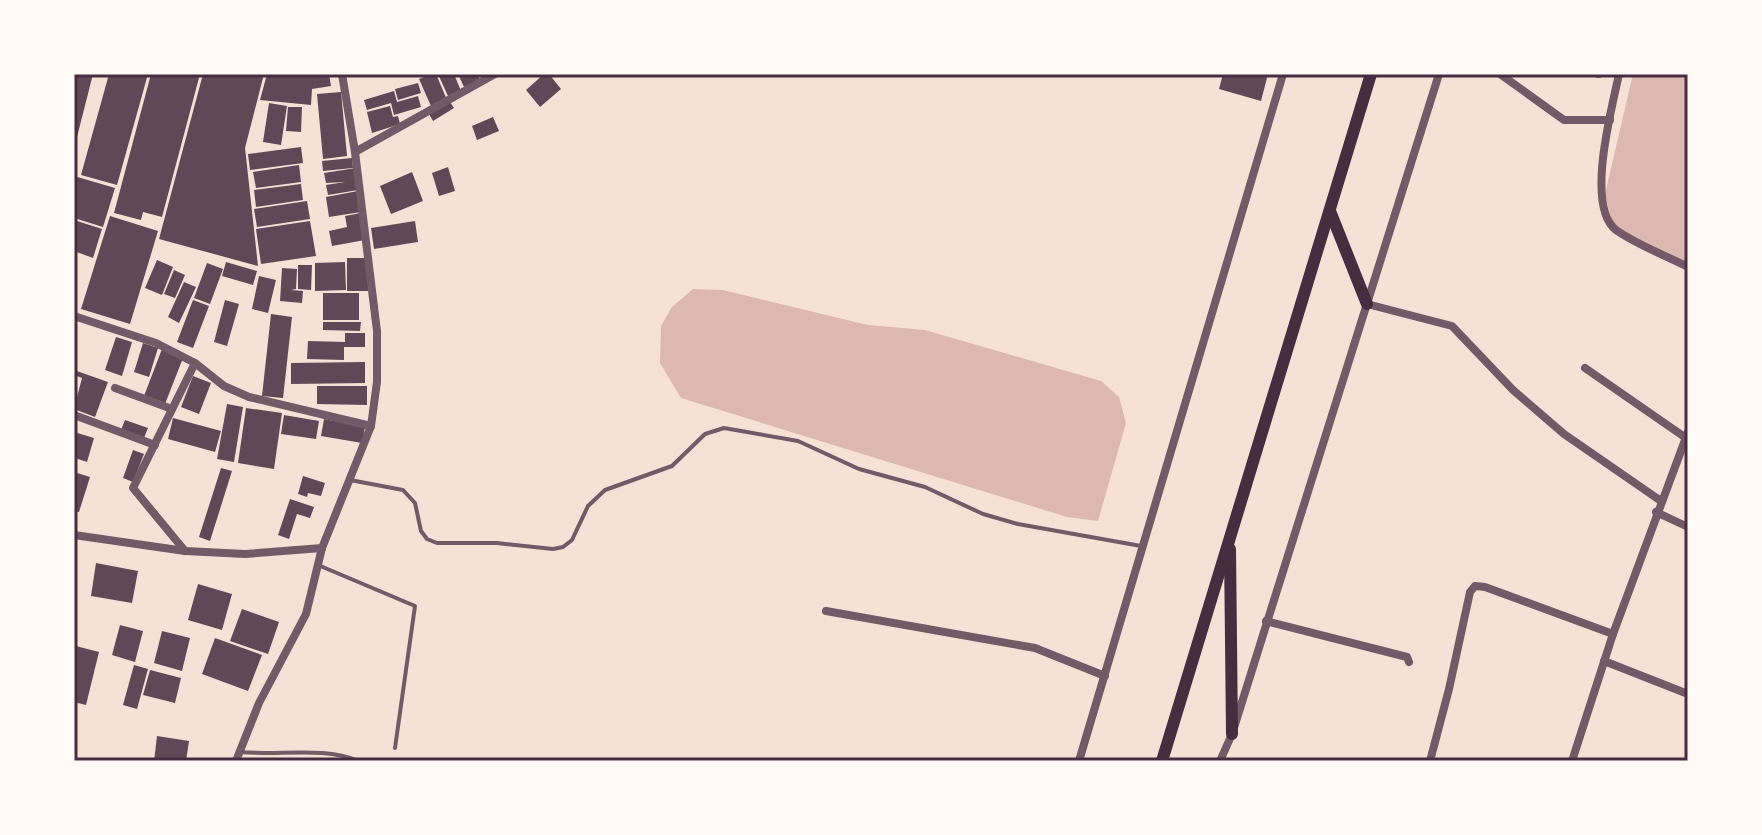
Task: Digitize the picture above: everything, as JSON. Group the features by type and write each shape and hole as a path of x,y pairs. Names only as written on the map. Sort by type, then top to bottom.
{"main road":[{"path":"1162,761 1371,74"},
{"path":"1330,211 1367,304"},
{"path":"1230,537 1232,734"}],"street":[{"path":"238,757 259,703 306,614 322,548 371,426 377,382 377,331 342,74"},
{"path":"355,152 495,74"},
{"path":"1079,761 1283,74"},
{"path":"1220,761 1232,734 1439,74"},
{"path":"1500,74 1564,120 1610,120"},
{"path":"1619,74 1601,177 1603,208 1614,228 1688,267"},
{"path":"1367,304 1452,326 1513,390 1564,434 1661,501"},
{"path":"74,316 156,343 195,363 224,386 249,397 371,426"},
{"path":"185,551 133,488 195,363"},
{"path":"1572,761 1656,512 1687,435 1585,368"},
{"path":"115,388 172,409"},
{"path":"74,415 155,445"},
{"path":"1656,512 1688,527"},
{"path":"74,535 185,551 245,554 322,548"},
{"path":"1430,761 1470,592 1475,586 1613,634"},
{"path":"826,611 1035,648 1105,676"},
{"path":"1266,621 1407,657 1409,662"},
{"path":"1604,661 1688,694"}],"lane":[{"path":"350,480 403,490 415,503 421,531 427,539 437,543 497,543 553,549 563,547 572,540 588,506 605,490 672,466 705,434 724,428 798,441 859,469 925,487 983,514 1006,521 1143,546"},
{"path":"318,565 415,606 395,748"},
{"path":"238,757 314,752 359,761"}],"shaded area":[{"path":"1633,74 1688,74 1688,267 1627,236 1612,223 1605,194"},
{"path":"693,289 723,290 868,325 925,330 1101,381 1119,397 1126,423 1098,521 1067,517 681,398 660,363 661,326 672,307"}],"building":[{"path":"74,74 93,74 75,145 74,145"},
{"path":"109,74 148,74 117,185 81,175"},
{"path":"151,74 200,74 162,217 143,212 141,220 114,213"},
{"path":"203,74 264,74 245,148 258,266 159,239"},
{"path":"267,74 329,74 331,86 312,89 311,105 260,100"},
{"path":"436,74 447,100 431,106 419,79"},
{"path":"438,74 454,74 461,91 448,96"},
{"path":"458,74 478,74 480,80 464,87"},
{"path":"544,74 549,74 561,89 540,107 526,90"},
{"path":"1223,74 1268,74 1261,101 1219,89"},
{"path":"418,83 421,93 398,100 395,89"},
{"path":"394,91 397,102 418,96 421,107 394,115 391,103 367,110 364,100"},
{"path":"341,92 347,156 323,159 317,94"},
{"path":"450,102 454,108 433,121 429,114"},
{"path":"269,103 287,106 281,145 263,142"},
{"path":"390,106 393,117 398,116 400,124 372,133 367,112"},
{"path":"288,107 302,107 301,132 286,131"},
{"path":"493,117 499,131 477,140 472,126"},
{"path":"301,147 303,163 250,170 248,154"},
{"path":"352,158 353,168 323,171 322,161"},
{"path":"299,165 301,182 256,188 253,172"},
{"path":"448,167 455,191 439,196 432,173"},
{"path":"356,168 358,190 328,195 326,185 345,182 326,183 324,173"},
{"path":"412,172 423,201 391,214 380,186"},
{"path":"74,176 115,188 103,227 74,218"},
{"path":"301,184 303,200 256,207 254,190"},
{"path":"358,191 361,212 329,217 326,197"},
{"path":"307,201 310,219 257,227 254,209"},
{"path":"361,213 365,240 332,246 329,231 347,227 345,216"},
{"path":"110,216 158,231 130,324 81,309"},
{"path":"74,220 102,229 93,258 74,251"},
{"path":"310,221 316,256 261,264 256,229"},
{"path":"415,221 418,242 374,249 371,228"},
{"path":"347,258 368,258 368,291 347,291"},
{"path":"157,260 173,267 162,295 145,288"},
{"path":"226,262 257,271 253,285 222,276"},
{"path":"345,262 346,290 315,291 315,263"},
{"path":"207,263 223,269 210,304 194,298"},
{"path":"298,265 312,265 311,290 298,289"},
{"path":"282,268 297,269 296,289 291,290 303,291 302,303 280,301"},
{"path":"174,270 185,275 175,298 164,294"},
{"path":"259,276 276,280 268,313 252,309"},
{"path":"184,282 196,287 179,323 168,317"},
{"path":"323,293 359,293 359,320 323,320"},
{"path":"193,300 209,306 193,348 177,342"},
{"path":"225,300 239,304 227,346 214,342"},
{"path":"271,314 292,317 283,398 262,396"},
{"path":"323,322 361,322 360,331 323,330"},
{"path":"345,333 365,333 365,347 344,347 344,360 307,359 308,341 345,342"},
{"path":"116,337 132,342 122,376 105,370"},
{"path":"143,343 158,348 149,377 134,372"},
{"path":"162,349 183,358 165,404 144,396"},
{"path":"365,362 365,383 291,384 291,363"},
{"path":"74,370 108,382 95,417 74,409 82,378 74,375"},
{"path":"193,376 211,383 199,414 181,407"},
{"path":"317,386 367,386 367,405 317,404"},
{"path":"227,404 243,407 234,462 217,459"},
{"path":"246,408 282,413 274,469 238,463"},
{"path":"284,415 319,421 316,439 281,434"},
{"path":"173,418 221,431 215,452 168,439"},
{"path":"324,419 365,427 362,443 321,436"},
{"path":"125,420 148,428 144,438 121,430"},
{"path":"74,432 94,438 87,462 75,458"},
{"path":"133,450 144,454 133,482 123,478"},
{"path":"221,468 232,471 210,541 199,537"},
{"path":"74,472 90,477 79,512 74,511"},
{"path":"303,476 325,483 321,496 298,494"},
{"path":"290,499 314,507 310,518 297,514 289,539 278,535"},
{"path":"96,563 138,571 132,603 91,596"},
{"path":"198,584 232,594 222,630 188,620"},
{"path":"242,609 279,622 268,654 230,641"},
{"path":"120,625 143,631 135,662 112,655"},
{"path":"162,631 190,638 182,671 154,663"},
{"path":"215,638 262,655 248,691 202,674"},
{"path":"76,646 99,652 86,705 74,702"},
{"path":"134,665 148,669 137,709 123,705"},
{"path":"150,670 181,678 175,703 143,695"},
{"path":"157,736 189,741 186,761 154,761"}]}
